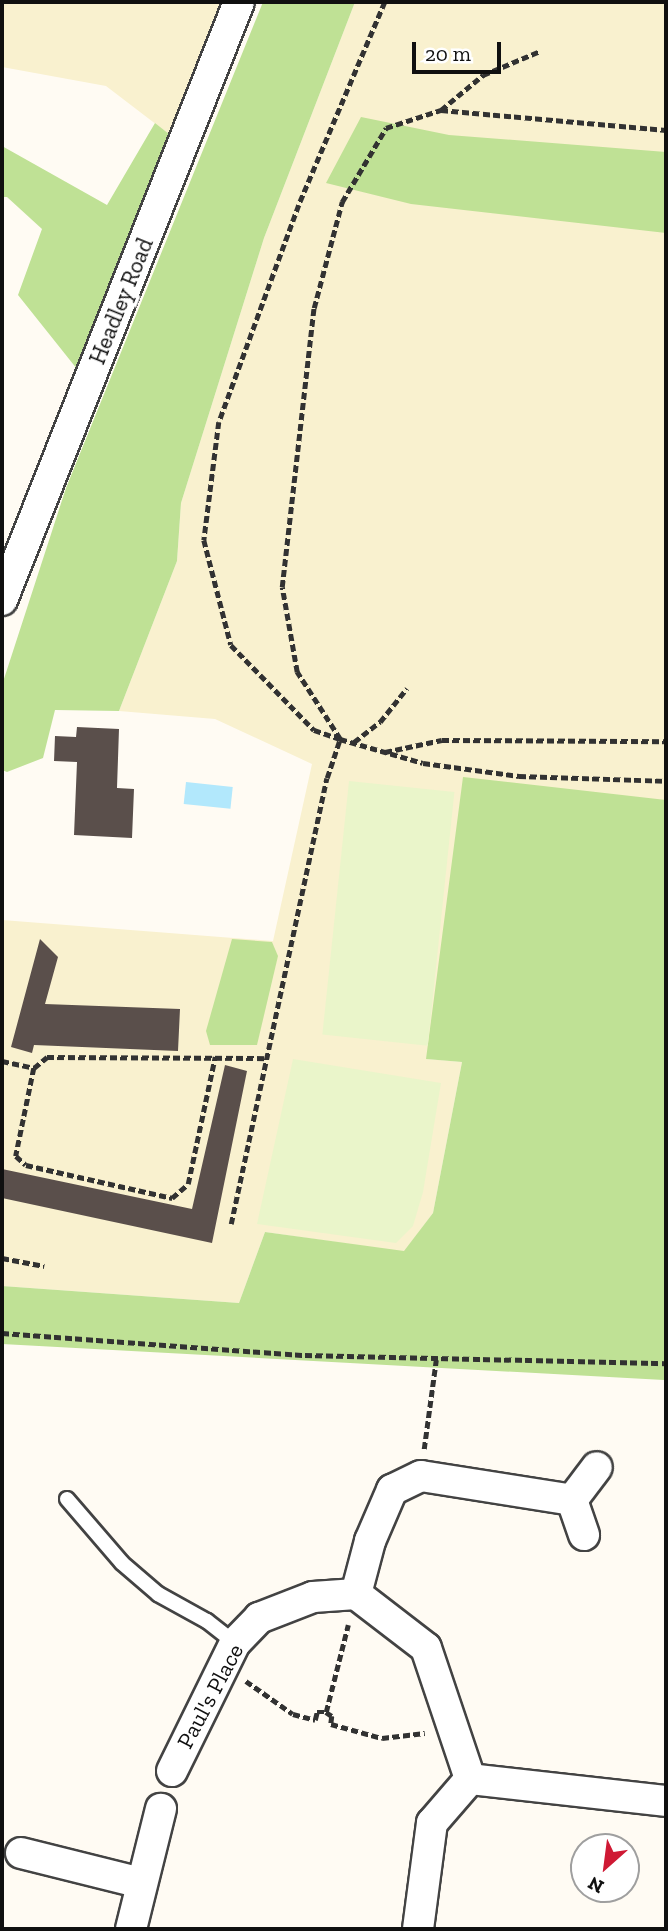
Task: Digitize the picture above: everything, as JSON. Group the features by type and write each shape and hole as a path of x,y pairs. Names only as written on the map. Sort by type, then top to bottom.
{"street":[{"name":"Headley Road","path":"2,600 239,2"},
{"path":"572,1500 597,1468"},
{"path":"470,1779 448,1722 426,1648 356,1594 370,1541 392,1490 421,1476 572,1500"},
{"path":"572,1500 583,1535"},
{"name":"Paul's Place","path":"172,1771 230,1652 259,1618 313,1597 356,1594"},
{"path":"470,1779 666,1801"},
{"path":"418,1929 432,1823 470,1779"},
{"path":"131,1929 161,1809"},
{"path":"21,1853 141,1883"}],"lane":[{"path":"67,1499 122,1563 158,1594 207,1620 230,1652"}],"path":[{"path":"385,2 299,205 219,422 204,540 231,645 314,730 340,739 423,763 519,776 666,781"},
{"path":"340,739 296,673 282,587 314,308 342,202 386,128 441,110 483,75 540,51"},
{"path":"441,110 666,130"},
{"path":"353,743 380,722 407,688"},
{"path":"231,1224 327,778 340,739"},
{"path":"384,752 442,740 666,741"},
{"path":"215,1058 187,1184 172,1198 26,1165 16,1156 34,1068 47,1057 267,1058"},
{"path":"2,1061 34,1068"},
{"path":"2,1258 44,1266"},
{"path":"2,1333 436,1360 666,1363"},
{"path":"421,1476 436,1360"},
{"path":"326,1712 356,1594"},
{"path":"230,1652 269,1700 293,1714 315,1720 317,1712 326,1712 332,1716 331,1724 383,1738 419,1737 448,1722"}],"shaded area":[{"path":"2,2 225,2 174,138 106,86 2,67"},
{"path":"355,2 666,2 666,800 427,1059 462,1062 433,1213 404,1252 265,1232 239,1303 2,1286 2,920 273,941 312,764 215,719 119,711 177,561 181,503 264,238"}],"green space":[{"path":"263,2 355,2 264,238 181,503 177,561 119,711 55,710 43,758 7,772 2,770 2,685 66,488"},
{"path":"361,117 449,135 666,152 666,233 411,204 326,183"},
{"path":"155,123 174,138 77,369 18,295 42,229 7,197 2,197 2,146 107,205"},
{"path":"463,777 666,800 664,1380 2,1344 2,1286 239,1303 265,1232 404,1251 433,1213 462,1062 426,1059"},
{"path":"349,781 454,792 428,1046 322,1035"},
{"path":"232,939 272,942 278,956 257,1045 210,1045 206,1031"},
{"path":"293,1059 441,1083 423,1192 413,1226 396,1243 257,1224"}],"water":[{"path":"186,782 233,787 230,809 184,804"}],"building":[{"path":"77,727 119,729 117,788 134,789 132,838 74,835 77,762 54,761 55,736 76,737"},
{"path":"40,939 58,957 45,1004 180,1009 178,1051 34,1045 32,1053 11,1047"},
{"path":"225,1065 247,1071 212,1243 2,1198 2,1169 192,1209"}]}
